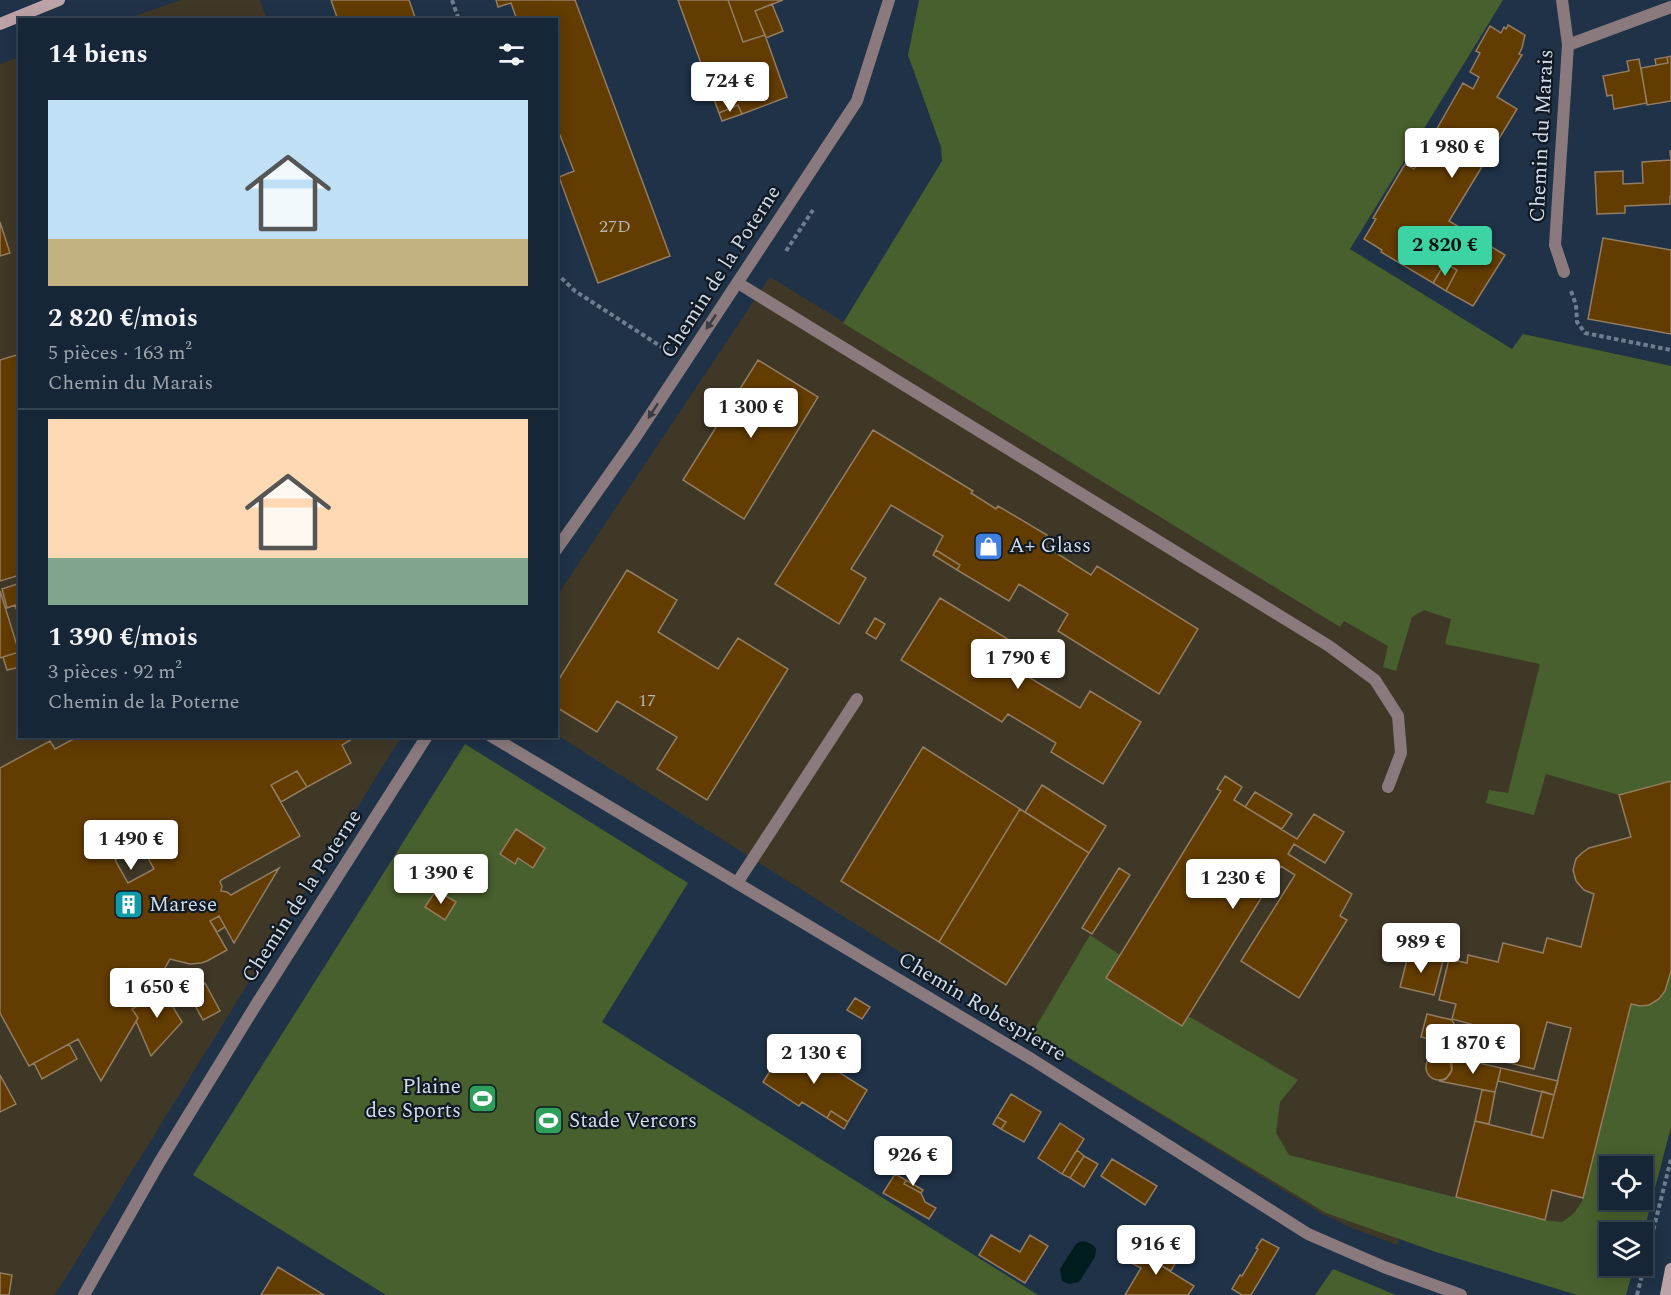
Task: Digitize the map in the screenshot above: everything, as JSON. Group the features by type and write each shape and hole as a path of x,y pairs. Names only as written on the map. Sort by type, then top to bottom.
{"main road":[{"path":"0,24 59,0"},
{"path":"1666,1295 1671,1269"}],"street":[{"name":"Chemin de la Poterne","path":"558,547 635,438 856,101 889,0"},
{"name":"Chemin du Marais","path":"1562,0 1568,45 1555,245 1564,272"},
{"path":"1568,45 1671,7"},
{"path":"738,283 1329,646 1375,681 1398,716 1401,753 1388,788"},
{"path":"737,883 857,699"},
{"name":"Chemin de la Poterne","path":"84,1295 159,1163 426,738"},
{"name":"Chemin Robespierre","path":"494,738 1034,1060 1308,1234 1384,1267 1461,1295"}],"path":[{"path":"452,0 458,18"},
{"path":"1564,272 1576,305 1576,322 1585,333 1671,350"},
{"path":"558,275 575,291 685,362"},
{"path":"1637,1295 1671,1159"}],"shaded area":[{"path":"181,0 260,0 267,18 129,18"},
{"path":"18,57 18,738 400,738 55,1295 0,1295 0,64"},
{"path":"770,277 1340,627 1523,334 1671,366 1671,1134 1603,1120 1579,1208 1562,1222 1545,1220 1414,1187 1397,1245 1352,1228 1319,1212 1031,1035 558,736 558,594"},
{"path":"1082,1241 1090,1243 1096,1249 1095,1257 1079,1282 1069,1284 1062,1281 1060,1269 1076,1244"}],"green space":[{"path":"919,0 1503,0 1350,249 1512,349 1523,334 1671,366 1671,781 1619,795 1546,774 1534,815 1486,803 1489,790 1508,793 1540,664 1445,644 1451,619 1424,610 1412,617 1396,671 1383,667 1388,646 1344,621 1340,627 843,323 942,161 941,147 908,55"},
{"name":"Plaine des Sports","path":"465,744 688,883 602,1022 1038,1295 386,1295 193,1175"},
{"path":"1090,935 1120,955 1106,979 1182,1025 1188,1016 1298,1080 1280,1102 1276,1133 1289,1155 1545,1220 1562,1222 1575,1212 1583,1198 1631,1004 1640,1006 1654,1003 1663,993 1671,971 1671,1127 1653,1196 1653,1156 1599,1156 1599,1210 1649,1210 1646,1222 1599,1222 1599,1276 1631,1276 1626,1295 1577,1295 1436,1252 1326,1213 1031,1035"},
{"path":"1333,1269 1396,1295 1315,1295"}],"building":[{"path":"331,0 409,0 415,18 337,18"},
{"path":"496,0 575,0 670,256 598,283 559,177 574,171 558,130 558,18 516,18 511,3 498,7"},
{"path":"678,0 728,0 743,42 765,35 787,97 742,114 738,105 719,113"},
{"path":"728,0 783,0 755,11 765,35 743,42"},
{"path":"772,4 783,31 766,38 755,11"},
{"path":"1508,25 1525,35 1519,54 1522,55 1497,97 1517,109 1449,221 1505,255 1473,306 1446,291 1457,270 1445,263 1433,283 1381,252 1382,250 1364,239 1376,219 1373,218 1405,164 1414,169 1463,83 1473,89 1479,77 1470,72 1480,53 1476,51 1490,26 1501,33"},
{"path":"1671,56 1671,101 1647,105 1641,68 1668,63 1667,57"},
{"path":"1667,57 1668,63 1656,65 1655,59"},
{"path":"1639,59 1647,103 1614,109 1612,95 1607,96 1603,76 1629,71 1627,61"},
{"path":"738,105 742,114 722,121 719,113"},
{"path":"1671,160 1670,204 1625,206 1625,213 1597,214 1595,172 1623,171 1623,184 1643,183 1642,162"},
{"path":"0,222 10,253 0,256"},
{"path":"1603,238 1671,250 1671,334 1588,319"},
{"path":"1445,263 1457,270 1446,291 1433,283"},
{"path":"18,355 18,576 0,581 0,360"},
{"path":"758,360 818,397 744,519 683,480"},
{"path":"873,430 973,491 971,493 996,509 998,506 1047,535 1042,544 1091,575 1097,566 1198,629 1159,694 1058,631 1068,614 1019,584 1009,601 957,570 960,565 936,550 933,555 943,536 891,505 851,569 866,578 839,624 775,584"},
{"path":"936,550 960,565 957,570 933,555"},
{"path":"627,570 677,600 658,632 718,669 738,638 788,669 707,800 657,769 677,737 617,701 597,732 558,708 558,681"},
{"path":"18,584 18,614 15,605 7,608 2,589"},
{"path":"0,591 18,652 0,658"},
{"path":"940,598 1042,660 1030,678 1080,708 1090,691 1141,722 1103,784 1051,752 1056,743 1008,714 1002,722 901,660"},
{"path":"875,618 885,624 876,639 866,633"},
{"path":"18,652 18,667 7,670 3,657"},
{"name":"Marese","path":"75,738 354,738 342,745 351,763 307,787 297,771 271,785 300,836 221,880 221,891 231,895 279,868 234,943 219,916 210,921 227,950 201,963 190,964 170,959 145,1002 132,1009 138,1018 101,1081 78,1039 29,1066 0,1013 0,768 50,741 55,749","holes":["141,845 154,869 128,883 115,860"]},
{"path":"923,747 1020,809 939,942 841,881"},
{"path":"297,771 307,787 281,802 271,785"},
{"path":"1225,776 1242,787 1234,800 1297,839 1314,814 1344,832 1325,863 1294,844 1288,854 1352,894 1340,916 1347,920 1299,998 1241,961 1295,875 1281,866 1182,1026 1106,978 1221,791 1217,789"},
{"path":"1671,781 1671,971 1665,991 1659,999 1649,1005 1631,1004 1583,1198 1552,1190 1545,1220 1456,1197 1475,1121 1543,1138 1571,1028 1547,1022 1534,1069 1465,1052 1471,1024 1452,1019 1456,1004 1439,1000 1449,959 1467,963 1468,955 1498,962 1503,943 1543,953 1547,938 1581,947 1594,894 1584,890 1576,881 1573,870 1576,859 1589,848 1631,837 1619,795"},
{"path":"1042,785 1106,826 1089,853 1025,812"},
{"path":"1255,792 1292,814 1282,829 1245,807"},
{"path":"1020,809 1089,853 1006,985 939,942"},
{"path":"516,829 545,848 533,868 518,858 515,864 500,854"},
{"path":"1119,868 1130,875 1092,934 1082,928"},
{"path":"436,890 456,902 445,920 425,907"},
{"path":"219,916 225,927 217,932 210,921"},
{"path":"1409,952 1443,961 1434,995 1400,987"},
{"path":"157,981 182,1022 151,1056 136,1021 138,1018 132,1009 145,1002"},
{"path":"205,983 220,1011 203,1020 188,993"},
{"path":"855,998 870,1007 862,1019 847,1010"},
{"path":"1427,1014 1452,1020 1455,1026 1450,1044 1421,1037"},
{"path":"69,1044 77,1059 42,1079 34,1063"},
{"path":"787,1044 812,1060 809,1066 820,1073 826,1064 867,1090 848,1122 831,1111 827,1118 802,1102 799,1106 763,1082"},
{"path":"1439,1054 1448,1058 1452,1067 1448,1076 1439,1080 1430,1076 1426,1067 1430,1058"},
{"path":"1444,1055 1501,1068 1495,1092 1439,1081 1446,1079 1452,1070 1450,1060"},
{"path":"812,1060 824,1068 820,1073 809,1066"},
{"path":"1501,1068 1558,1081 1554,1095 1498,1081"},
{"path":"0,1075 16,1104 0,1112"},
{"path":"1482,1090 1495,1092 1489,1124 1475,1121"},
{"path":"1542,1091 1554,1095 1543,1138 1531,1135"},
{"path":"1011,1094 1041,1112 1024,1142 1001,1129 1006,1122 997,1117"},
{"path":"831,1111 848,1122 844,1129 827,1118"},
{"path":"997,1117 1006,1122 1001,1129 993,1124"},
{"path":"1060,1123 1084,1139 1062,1174 1038,1158"},
{"path":"1077,1150 1084,1156 1070,1178 1062,1174"},
{"path":"1084,1156 1098,1164 1084,1187 1070,1178"},
{"path":"1112,1159 1157,1186 1145,1205 1101,1176"},
{"path":"895,1174 906,1180 904,1184 921,1193 925,1202 936,1208 929,1219 883,1193"},
{"path":"906,1180 923,1190 921,1193 904,1184"},
{"path":"991,1235 1020,1252 1030,1235 1048,1246 1025,1283 979,1255"},
{"path":"1262,1239 1279,1248 1251,1295 1242,1295 1232,1289 1240,1275 1242,1276"},
{"path":"1148,1240 1162,1249 1155,1262 1194,1286 1188,1295 1125,1295 1141,1268 1133,1264"},
{"path":"1162,1249 1178,1258 1171,1271 1155,1262"},
{"path":"278,1267 319,1292 324,1295 261,1295"},
{"path":"0,1273 12,1275 9,1295 0,1295"}],"place":[{"name":"A+ Glass","path":"988,546"},
{"name":"Marese","path":"128,905"},
{"name":"Plaine des Sports","path":"482,1099"},
{"name":"Stade Vercors","path":"548,1121"}]}
